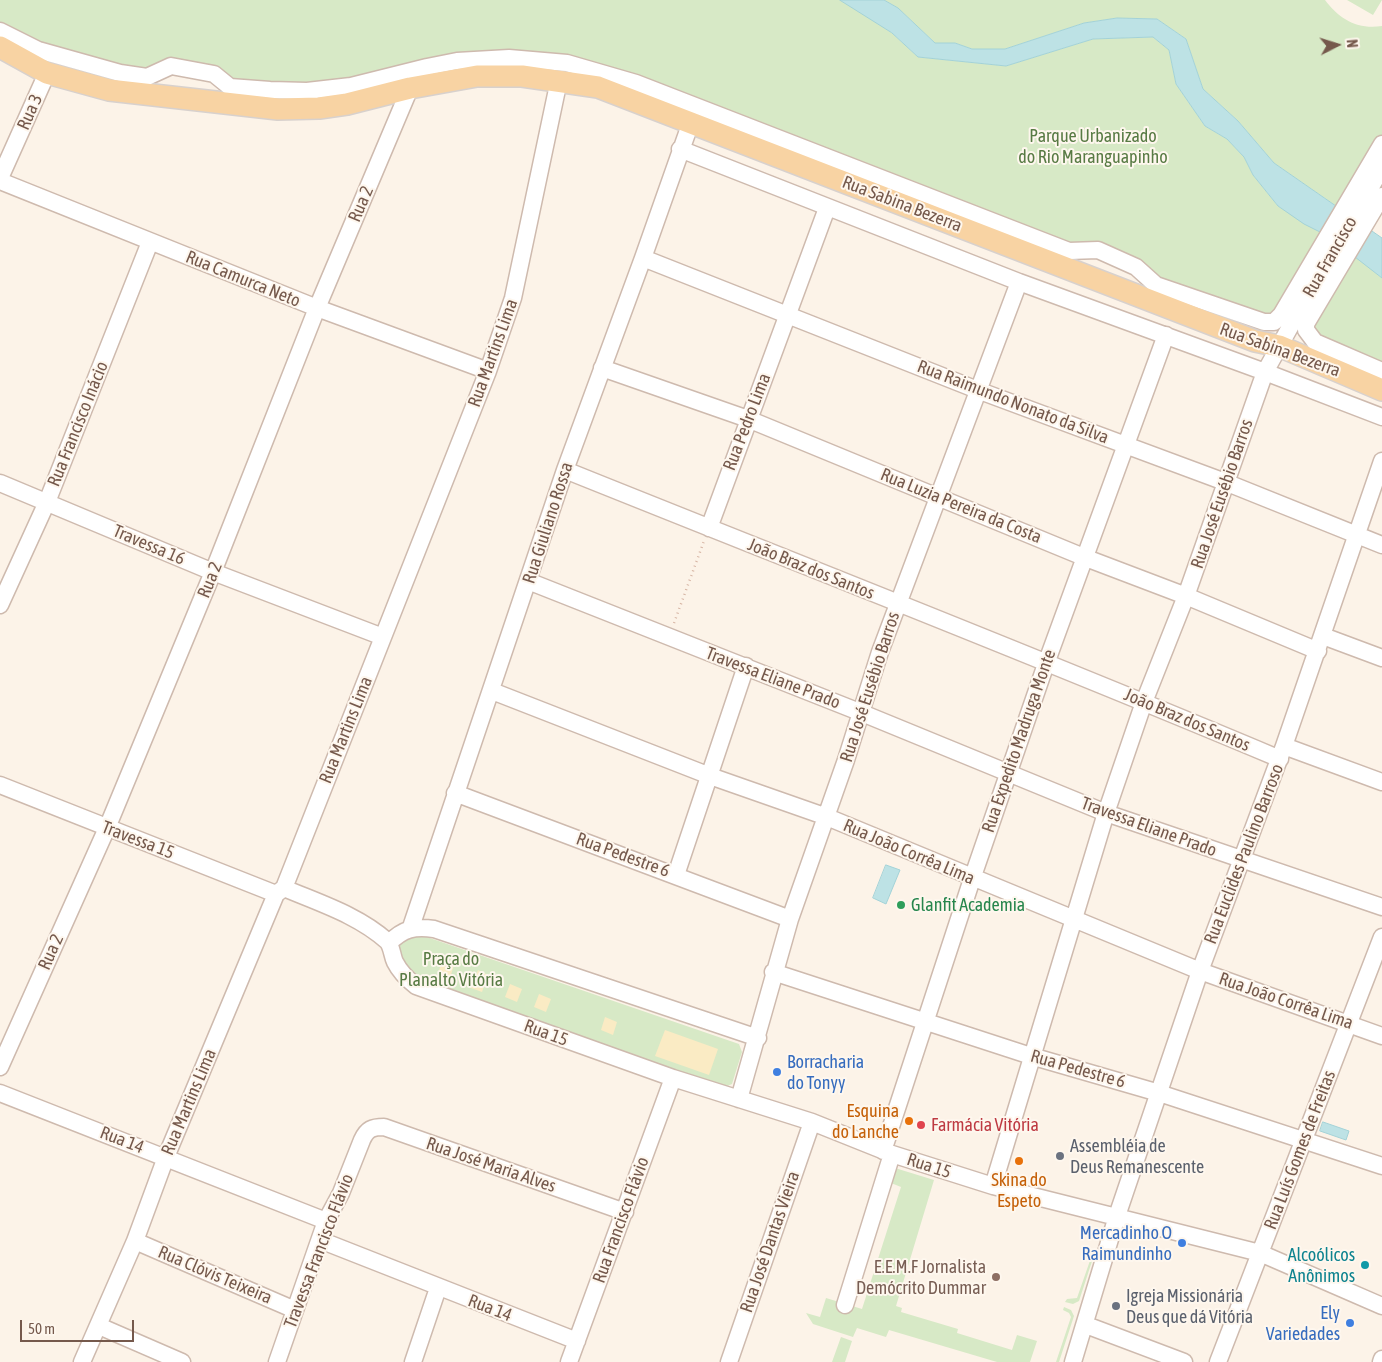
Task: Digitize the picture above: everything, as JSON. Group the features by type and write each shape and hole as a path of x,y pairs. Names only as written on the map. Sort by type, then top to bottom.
{"main road":[{"name":"Rua Sabina Bezerra","path":"0,47 47,73 109,90 278,109 319,108 347,104 410,88 477,76 522,76 598,87 1255,341 1280,346 1382,390"}],"street":[{"path":"0,30 38,50 120,73 148,77 171,66 214,74 230,87 270,90 307,92 352,86 457,62 509,58 567,63 636,83 1069,251 1098,250 1136,267 1156,285 1264,322 1274,322 1309,293 1382,196"},
{"name":"Rua 3","path":"0,180 47,73"},
{"name":"Rua Martins Lima","path":"82,1362 135,1240 166,1157 280,891 488,371 513,298 559,80"},
{"name":"Rua 2","path":"0,1067 107,828 213,572 317,308 410,88"},
{"name":"Rua Giuliano Rossa","path":"411,927 565,470 644,258 680,149 691,122"},
{"path":"1382,144 1309,293 1306,324 1309,336 1315,342 1382,371"},
{"path":"680,149 1019,282 1266,372 1382,418"},
{"name":"Rua Francisco","path":"1266,372 1309,293 1382,168"},
{"name":"Rua Camurca Neto","path":"0,180 317,308 488,371"},
{"name":"Rua Pedro Lima","path":"709,528 827,208"},
{"name":"Rua Francisco Inácio","path":"0,605 47,502 150,242"},
{"name":"Rua Raimundo Nonato da Silva","path":"644,258 980,391 1225,482 1382,545"},
{"name":"Rua José Eusébio Barros","path":"739,1099 758,1038 773,972 827,817 897,604 937,496 980,391 1019,282"},
{"name":"Rua Expedito Madruga Monte","path":"845,1305 925,1023 972,878 1047,661 1128,445 1166,335"},
{"name":"Rua Luzia Pereira da Costa","path":"602,368 748,419 1086,558 1186,596 1320,644 1382,658"},
{"name":"Rua José Eusébio Barros","path":"993,1186 1106,813 1144,702 1186,596 1225,482 1266,372"},
{"name":"Rua Euclides Paulino Barroso","path":"1073,1362 1086,1325 1117,1216 1200,972 1282,752 1382,461"},
{"name":"João Braz dos Santos","path":"565,470 897,604 1047,661 1144,702 1282,752 1382,782"},
{"name":"Travessa 16","path":"0,483 213,572 383,637"},
{"name":"Travessa Eliane Prado","path":"528,581 746,666 1106,813 1382,907"},
{"path":"676,875 746,666"},
{"name":"Rua João Corrêa Lima","path":"492,691 710,776 827,817 1200,972 1382,1036"},
{"name":"Travessa 15","path":"0,785 107,828 280,891"},
{"name":"Rua Pedestre 6","path":"455,794 790,919"},
{"path":"280,891 350,916 389,943 404,930 411,927 434,929 758,1038"},
{"name":"Rua Luís Gomes de Freitas","path":"1218,1362 1382,937"},
{"name":"Rua 15","path":"389,943 400,970 416,986 673,1078 812,1122 888,1153 993,1186 1260,1253 1382,1306"},
{"name":"Rua Pedestre 6","path":"773,972 925,1023 1159,1093 1382,1166"},
{"name":"Rua Francisco Flávio","path":"569,1362 673,1078"},
{"name":"Rua 14","path":"0,1093 166,1157 326,1222"},
{"name":"Rua José Dantas Vieira","path":"729,1362 812,1122"},
{"name":"Rua José Maria Alves","path":"362,1140 366,1132 374,1127 384,1127 625,1212"},
{"name":"Travessa Francisco Flávio","path":"277,1362 326,1222 341,1193 362,1140"},
{"name":"Rua Clóvis Teixeira","path":"135,1240 295,1310"},
{"name":"Rua 14","path":"320,1240 438,1288 577,1341"},
{"path":"413,1362 438,1288"},
{"path":"1086,1325 1184,1362"},
{"path":"99,1326 182,1362"}],"path":[{"path":"669,637 709,528"}],"green space":[{"name":"Parque Urbanizado do Rio Maranguapinho","path":"0,0 840,0 857,9 892,33 918,57 1006,66 1093,39 1153,37 1169,50 1176,84 1205,126 1227,139 1244,157 1253,175 1278,206 1328,236 1274,322 1156,285 1136,267 1069,251 567,63 270,90 171,66 147,77 0,31"},
{"name":"Parque Urbanizado do Rio Maranguapinho","path":"884,0 1325,0 1336,13 1350,22 1373,27 1382,26 1382,144 1343,211 1274,163 1238,121 1203,89 1186,39 1157,19 1117,18 1084,23 1005,49 972,49 955,43 935,43 898,8"},
{"path":"1347,0 1382,0 1373,15"},
{"path":"1349,251 1382,278 1382,371 1315,342 1306,324"},
{"name":"Praça do Planalto Vitória","path":"421,935 739,1044 742,1052 732,1084 725,1087 616,1051 411,976 397,948 406,938"},
{"path":"895,1168 934,1180 896,1306 902,1308 901,1312 958,1329 957,1333 1012,1350 1017,1335 1037,1341 1030,1362 997,1362 889,1330 886,1337 857,1328 853,1337 813,1324 806,1313 820,1317 826,1298 862,1309 901,1187 891,1183"},
{"path":"1093,1252 1095,1252 1079,1301 1073,1304 1065,1302 1067,1299 1077,1298"},
{"path":"1064,1307 1071,1310 1074,1316 1059,1362 1056,1362 1071,1317 1069,1313 1063,1310"},
{"path":"841,1337 852,1341 845,1362 832,1362"}],"sand":[{"path":"442,961 454,965 450,978 438,974"},
{"path":"478,970 488,975 482,992 471,988"},
{"path":"510,984 522,989 517,1002 505,997"},
{"path":"539,994 551,999 546,1012 534,1007"},
{"path":"605,1017 617,1022 613,1035 601,1030"},
{"path":"665,1030 718,1049 709,1075 655,1056"}],"water":[{"path":"840,0 884,0 898,8 935,43 955,43 972,49 1005,49 1084,23 1117,18 1157,19 1186,39 1203,89 1238,121 1274,163 1382,238 1382,278 1328,236 1304,224 1278,206 1253,175 1244,157 1227,139 1205,126 1176,84 1169,50 1153,37 1093,39 1006,66 918,57 892,33"},
{"path":"886,865 900,870 886,904 873,898"},
{"path":"1323,1122 1349,1131 1346,1140 1320,1131"}],"place":[{"name":"Glanfit Academia","path":"901,905"},
{"name":"Borracharia do Tonyy","path":"777,1072"},
{"name":"Esquina do Lanche","path":"909,1121"},
{"name":"Farmácia Vitória","path":"921,1125"},
{"name":"Assembléia de Deus Remanescente","path":"1060,1156"},
{"name":"Skina do Espeto","path":"1019,1161"},
{"name":"Mercadinho O Raimundinho","path":"1182,1243"},
{"name":"Alcoólicos Anônimos","path":"1365,1265"},
{"name":"E.E.M.F Jornalista Demócrito Dummar","path":"996,1277"},
{"name":"Igreja Missionária Deus que dá Vitória","path":"1116,1306"},
{"name":"Ely Variedades","path":"1350,1323"}]}
